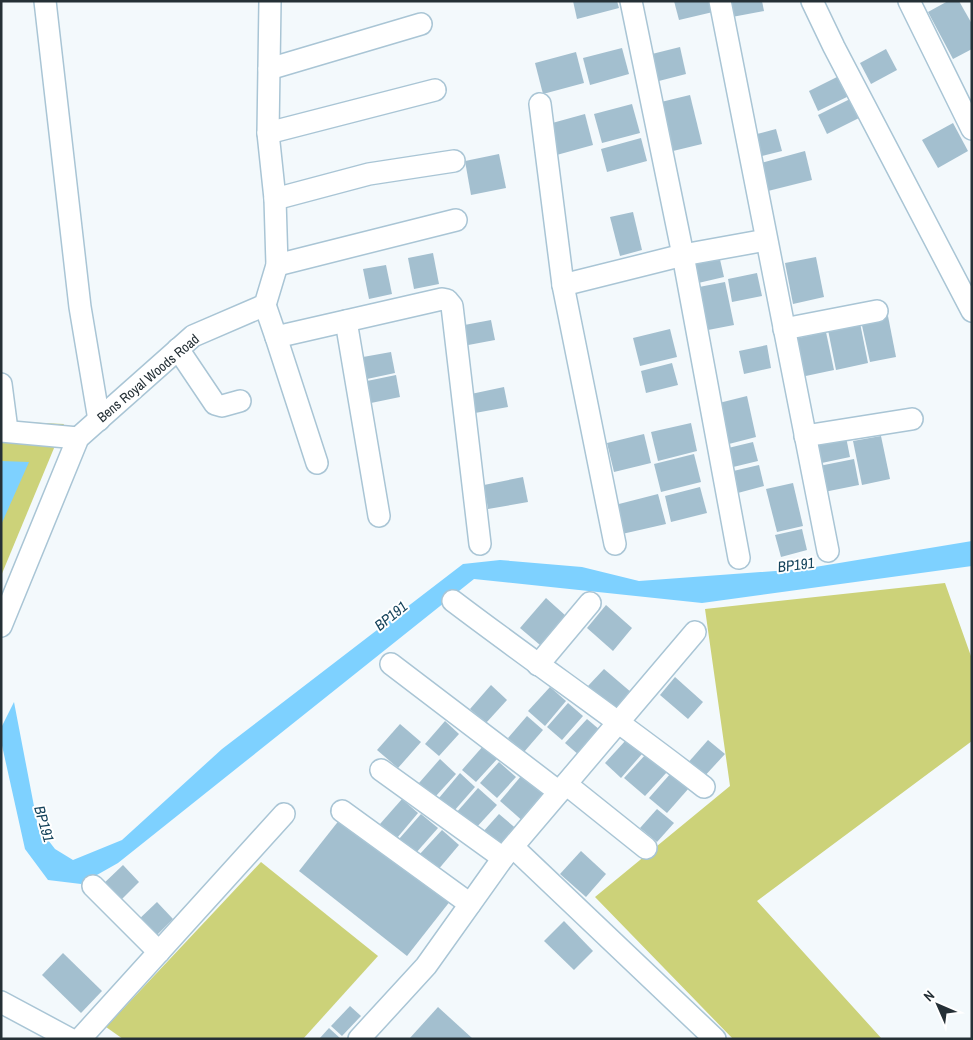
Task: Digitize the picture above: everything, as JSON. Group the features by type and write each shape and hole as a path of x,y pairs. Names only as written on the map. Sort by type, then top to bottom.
{"street":[{"path":"45,1 80,307 99,420"},
{"path":"270,1 268,133 275,199 277,265 265,305 317,463"},
{"path":"631,1 683,255 739,558"},
{"path":"720,1 828,551"},
{"path":"812,1 834,47 972,311"},
{"path":"917,4 971,125"},
{"path":"269,68 420,24"},
{"path":"268,133 435,90"},
{"path":"540,104 563,285 615,544"},
{"path":"275,199 369,174 454,161"},
{"path":"277,265 456,220"},
{"path":"563,285 683,255 766,240"},
{"path":"276,337 442,299 447,300 452,306 480,544"},
{"name":"Bens Royal Woods Road","path":"1,626 78,438 193,336 265,305"},
{"path":"784,329 877,311"},
{"path":"346,321 379,516"},
{"path":"178,350 215,404 222,406 240,401"},
{"path":"1,384 4,430 78,438"},
{"path":"805,436 912,420"},
{"path":"453,601 538,665 619,721 704,787"},
{"path":"538,665 590,603"},
{"path":"359,1039 426,966 508,853 695,632"},
{"path":"391,664 646,848"},
{"path":"381,770 508,853 714,1039"},
{"path":"342,811 470,904"},
{"path":"80,1039 284,814"},
{"path":"93,886 159,952"},
{"path":"1,1002 70,1039"}],"green space":[{"path":"1,421 64,424 1,576"},
{"path":"945,583 972,659 972,741 757,901 882,1039 733,1039 595,897 730,786 705,609"},
{"path":"261,862 378,956 303,1039 123,1039 106,1027"}],"water":[{"path":"1,461 29,462 1,525"},
{"path":"972,541 972,566 702,603 474,579 118,863 81,884 48,880 25,849 1,741 1,728 14,702 38,827 55,849 73,860 122,840 222,749 463,564 500,560 582,567 639,581 803,569"}],"building":[{"path":"573,1 617,1 619,8 577,19"},
{"path":"674,1 710,1 713,12 679,20"},
{"path":"730,1 762,1 764,11 732,17"},
{"path":"948,1 959,1 972,24 972,49 953,59 928,12"},
{"path":"680,47 686,74 655,82 648,55"},
{"path":"622,48 629,74 590,85 583,58"},
{"path":"886,49 897,70 871,84 860,63"},
{"path":"576,52 584,83 543,94 535,63"},
{"path":"841,75 851,95 818,111 809,91"},
{"path":"690,95 702,144 673,151 661,102"},
{"path":"852,98 861,117 827,134 818,115"},
{"path":"632,104 640,133 602,143 594,114"},
{"path":"585,114 593,145 553,156 545,125"},
{"path":"953,123 968,151 938,168 922,140"},
{"path":"776,129 782,151 762,156 757,134"},
{"path":"641,138 647,161 607,172 601,149"},
{"path":"805,151 812,180 768,191 761,163"},
{"path":"499,154 506,188 471,195 465,161"},
{"path":"633,212 642,250 620,256 610,217"},
{"path":"433,253 439,284 414,289 408,258"},
{"path":"719,255 724,277 694,284 689,263"},
{"path":"816,257 824,297 793,304 785,263"},
{"path":"386,265 392,294 369,299 363,269"},
{"path":"757,273 762,296 732,302 728,279"},
{"path":"725,282 734,325 708,330 699,287"},
{"path":"888,316 896,357 870,362 861,321"},
{"path":"491,320 495,340 463,346 459,326"},
{"path":"860,323 868,363 836,370 828,330"},
{"path":"670,329 677,357 640,366 633,338"},
{"path":"826,332 834,370 801,377 794,339"},
{"path":"767,345 771,368 744,374 739,351"},
{"path":"391,352 395,373 367,379 363,357"},
{"path":"672,363 678,385 646,393 641,371"},
{"path":"396,375 400,397 371,403 367,381"},
{"path":"504,387 508,407 475,413 471,394"},
{"path":"747,396 756,437 725,445 715,404"},
{"path":"691,423 697,451 658,461 651,432"},
{"path":"644,434 651,463 614,472 607,443"},
{"path":"881,436 890,479 862,485 853,441"},
{"path":"846,437 850,457 817,464 813,444"},
{"path":"753,442 758,461 729,468 724,449"},
{"path":"694,454 701,482 661,492 654,464"},
{"path":"854,459 859,485 824,492 819,466"},
{"path":"759,465 764,486 734,494 729,472"},
{"path":"523,477 528,502 488,509 484,485"},
{"path":"793,483 803,526 777,532 766,489"},
{"path":"700,487 707,513 671,522 665,496"},
{"path":"658,494 666,524 622,534 615,505"},
{"path":"802,529 807,550 781,557 775,535"},
{"path":"546,598 566,616 540,645 520,628"},
{"path":"606,605 632,628 613,651 587,628"},
{"path":"604,669 632,693 616,711 588,686"},
{"path":"675,677 703,702 688,719 660,695"},
{"path":"491,685 507,700 486,723 470,709"},
{"path":"550,687 566,701 545,726 528,711"},
{"path":"568,703 583,716 562,740 547,727"},
{"path":"527,716 543,730 524,752 508,738"},
{"path":"587,719 600,730 579,755 565,743"},
{"path":"445,721 459,734 439,756 425,744"},
{"path":"400,724 421,742 398,768 377,750"},
{"path":"626,740 642,754 621,778 605,763"},
{"path":"708,740 725,754 702,779 686,765"},
{"path":"484,745 498,758 476,782 462,770"},
{"path":"646,754 667,772 645,796 624,778"},
{"path":"440,759 456,774 435,797 419,783"},
{"path":"499,762 516,777 497,798 480,783"},
{"path":"460,773 475,787 454,811 439,798"},
{"path":"671,773 689,788 667,813 649,798"},
{"path":"522,775 547,797 525,823 500,801"},
{"path":"478,788 497,805 475,829 456,813"},
{"path":"402,799 418,813 397,838 380,824"},
{"path":"657,809 674,823 657,842 640,828"},
{"path":"344,814 451,900 407,956 299,871"},
{"path":"421,814 438,828 415,854 399,839"},
{"path":"499,814 519,831 501,851 482,833"},
{"path":"442,830 459,845 437,871 419,855"},
{"path":"581,851 606,874 586,897 560,874"},
{"path":"123,865 139,882 117,904 100,887"},
{"path":"157,902 173,919 152,940 135,923"},
{"path":"564,921 593,951 574,970 544,941"},
{"path":"63,953 102,991 81,1013 42,975"},
{"path":"350,1006 361,1016 342,1036 331,1026"},
{"path":"438,1007 473,1039 409,1039"},
{"path":"329,1028 341,1039 319,1039"}],"water label":[{"name":"BP191","path":"796,565"},
{"name":"BP191","path":"391,616"},
{"name":"BP191","path":"44,824"}]}
